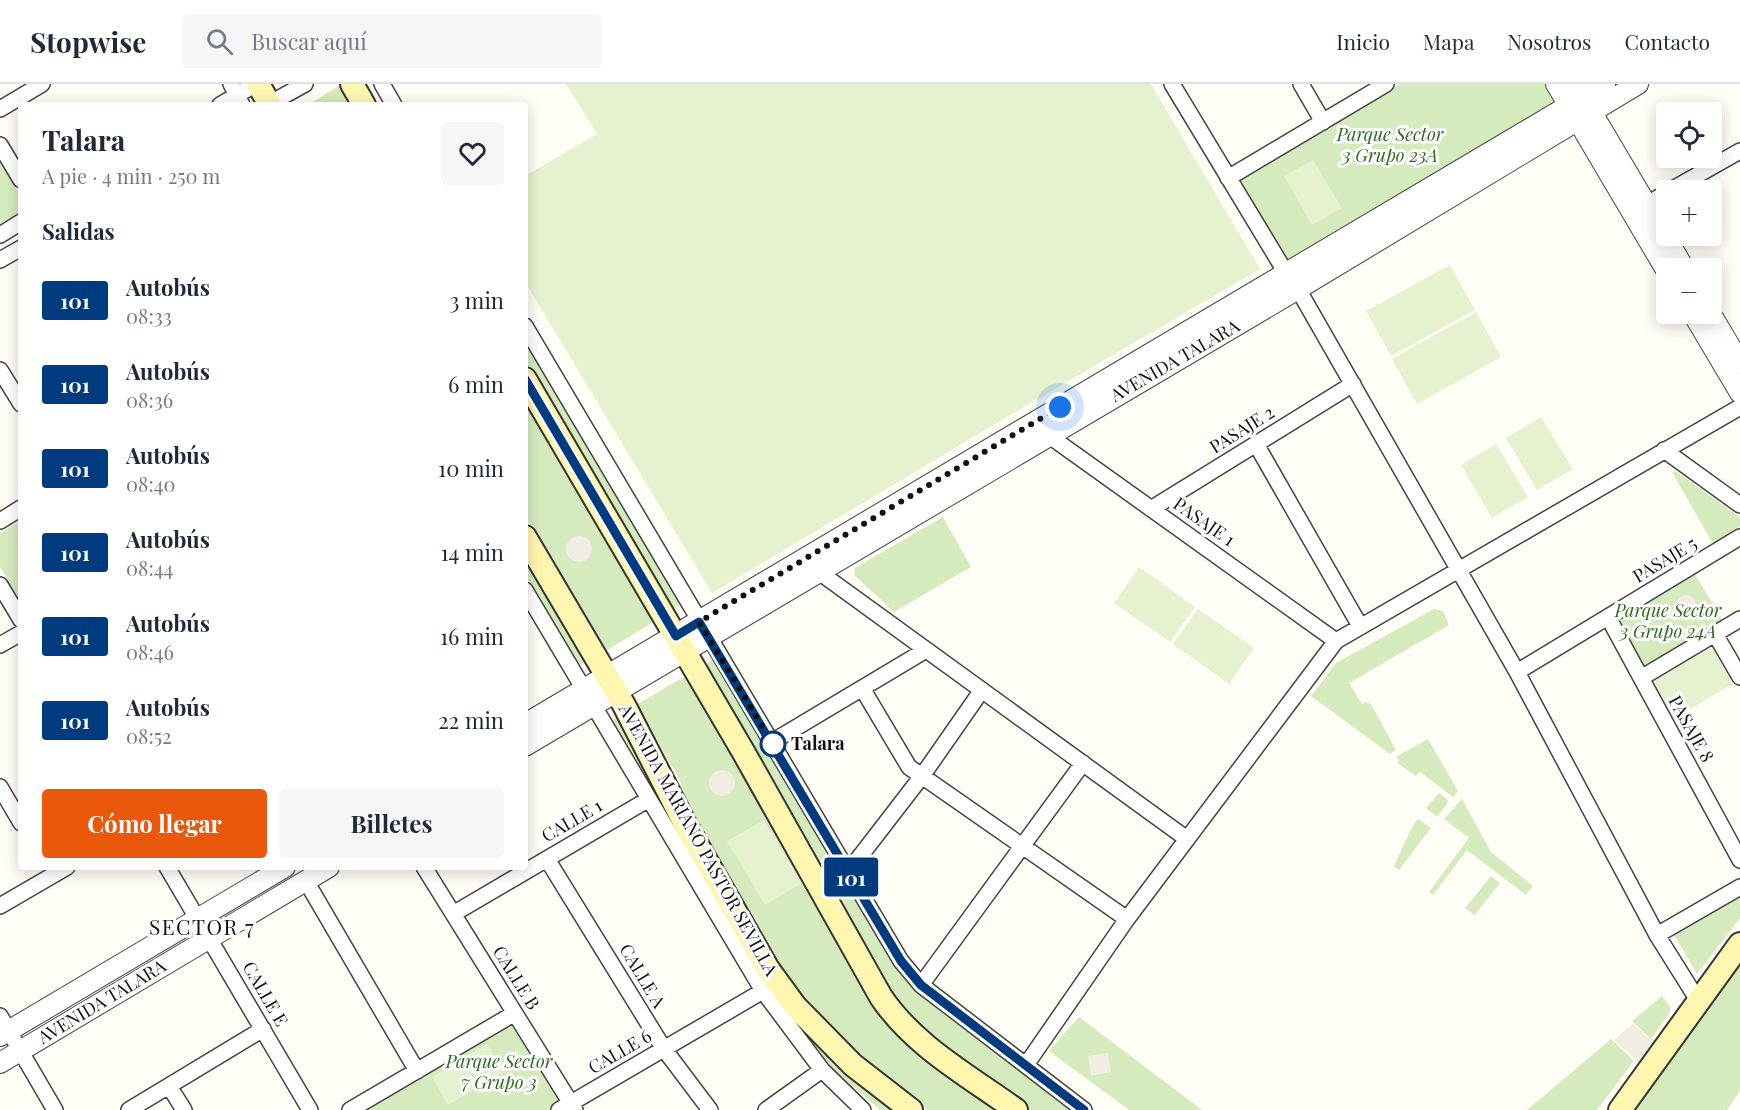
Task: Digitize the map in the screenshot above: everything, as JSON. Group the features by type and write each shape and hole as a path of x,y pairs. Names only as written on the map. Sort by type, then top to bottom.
{"main road":[{"path":"352,84 362,102"},
{"path":"528,384 891,1013 933,1051 1016,1110"},
{"name":"AVENIDA MARIANO PASTOR SEVILLA","path":"528,542 611,683 684,822 768,969 795,1006 853,1065 911,1110"},
{"path":"1620,1110 1740,944"}],"street":[{"path":"0,109 42,84"},
{"path":"237,95 264,96 305,84"},
{"path":"382,84 392,102"},
{"path":"1172,84 1292,281 1459,568 1657,935 1699,1002"},
{"path":"1301,84 1323,122"},
{"path":"1228,178 1386,84"},
{"path":"1556,84 1579,104 1678,258"},
{"name":"AVENIDA TALARA","path":"703,630 819,572 1048,435 1579,104 1605,84"},
{"name":"AVENIDA TALARA","path":"1579,104 1638,84"},
{"path":"1579,104 1660,258"},
{"path":"0,145 18,175"},
{"path":"1689,180 1740,151"},
{"path":"1646,205 1656,199"},
{"path":"0,235 18,224"},
{"path":"0,260 18,250"},
{"name":"AVENIDA TALARA","path":"528,744 588,697 611,683 1292,281"},
{"path":"1699,324 1740,393"},
{"path":"1717,324 1740,363"},
{"path":"528,331 901,961 921,985 1084,1110"},
{"path":"0,370 18,399"},
{"name":"PASAJE 2","path":"1151,509 1353,384"},
{"path":"1026,1065 1127,919 1336,640 1740,407"},
{"name":"PASAJE 1","path":"1048,435 1336,640"},
{"path":"1256,444 1360,626"},
{"path":"1664,450 1740,505"},
{"path":"0,521 18,510"},
{"name":"PASAJE 5","path":"1517,672 1740,537"},
{"path":"819,572 1187,839"},
{"path":"0,585 18,615"},
{"name":"AVENIDA MARIANO PASTOR SEVILLA","path":"528,596 763,991 822,1070 863,1110"},
{"name":"PASAJE 8","path":"1608,617 1740,860"},
{"path":"1641,678 1740,619"},
{"path":"1715,634 1740,677"},
{"path":"0,645 18,635"},
{"path":"772,742 926,650"},
{"path":"862,688 909,767 1127,919"},
{"path":"848,872 922,776 982,690"},
{"name":"AVENIDA TALARA","path":"528,723 588,697"},
{"path":"921,985 1083,763"},
{"path":"0,787 18,818"},
{"name":"CALLE 1","path":"453,914 649,799"},
{"name":"CALLE A","path":"547,859 664,1049 710,1110"},
{"name":"CALLE E","path":"169,870 310,1110"},
{"name":"AVENIDA TALARA","path":"3,1028 198,919 280,870"},
{"name":"AVENIDA TALARA","path":"0,1063 324,870"},
{"name":"CALLE B","path":"426,870 515,1013 568,1108"},
{"path":"0,906 50,871"},
{"path":"306,881 417,1071"},
{"path":"1657,935 1740,887"},
{"name":"CALLE 6","path":"568,1108 763,991"},
{"path":"350,1110 515,1013"},
{"path":"3,1028 21,1051 55,1110"},
{"path":"129,1110 264,1029"},
{"path":"766,1110 822,1070"},
{"path":"169,1086 184,1110"}],"green space":[{"path":"566,84 1151,84 1260,269 712,593 528,287 528,174 597,134"},
{"name":"Parque Sector 3 Grupo 23A","path":"1400,84 1545,84 1556,103 1287,262 1238,180"},
{"path":"340,85 350,102 313,102"},
{"path":"1313,160 1342,208 1312,225 1284,176"},
{"path":"0,162 18,192 18,217 0,227"},
{"path":"1450,265 1475,310 1391,356 1366,311"},
{"path":"1476,312 1501,357 1417,404 1392,359"},
{"path":"528,343 683,603 668,612 528,373"},
{"path":"528,405 655,621 604,652 528,521"},
{"path":"1541,417 1573,469 1537,490 1506,438"},
{"path":"1496,444 1528,497 1492,518 1461,465"},
{"path":"1675,471 1740,517 1740,526 1713,544 1672,472"},
{"path":"943,517 971,567 894,612 854,575 855,568"},
{"path":"18,522 18,597 0,567 0,533"},
{"path":"528,558 589,660 577,667 528,582"},
{"path":"1139,567 1195,607 1170,642 1114,603"},
{"name":"Parque Sector 3 Grupo 24A","path":"1693,571 1725,624 1644,672 1612,619"},
{"path":"1198,609 1254,648 1229,684 1173,644"},
{"path":"1434,609 1443,611 1449,625 1349,683 1362,704 1365,702 1371,704 1396,750 1390,754 1311,696 1336,663"},
{"path":"1712,647 1733,684 1673,719 1651,682"},
{"path":"715,658 887,952 959,1022 1071,1110 1023,1110 918,1026 886,988 702,666"},
{"path":"687,675 864,985 998,1110 928,1110 828,1030 788,979 695,824 679,778 636,705"},
{"path":"621,715 700,871 611,721"},
{"path":"1428,739 1458,791 1453,797 1420,772 1416,776 1397,763 1399,760 1396,758 1399,755"},
{"path":"1439,793 1449,801 1437,817 1426,808"},
{"path":"1462,799 1491,852 1533,886 1526,895 1467,850 1433,895 1429,892 1469,838 1444,819"},
{"path":"1418,819 1431,828 1399,870 1394,866"},
{"path":"764,820 802,883 765,905 727,841"},
{"path":"1491,876 1500,883 1475,915 1465,908"},
{"path":"1740,896 1740,918 1697,974 1673,933"},
{"path":"1740,959 1740,1091 1727,1110 1631,1110"},
{"path":"772,991 898,1110 880,1110 835,1071"},
{"path":"1662,996 1670,1007 1670,1012 1651,1039 1632,1021"},
{"path":"1079,1017 1202,1110 1129,1110 1049,1051"},
{"name":"Parque Sector 7 Grupo 3","path":"511,1023 561,1103 550,1110 359,1110"},
{"path":"1611,1039 1634,1061 1597,1110 1527,1110"},
{"path":"487,1044 503,1072 448,1105 432,1077"}],"shaded area":[{"path":"579,536 589,539 592,549 589,559 579,562 569,559 566,549 569,539"},
{"path":"1686,595 1693,598 1696,605 1693,612 1686,615 1679,612 1676,605 1679,598"},
{"path":"722,770 732,773 735,783 732,793 722,796 712,793 709,783 712,773"},
{"path":"1633,1023 1653,1042 1639,1062 1614,1040"},
{"path":"1108,1053 1111,1072 1091,1076 1088,1056"}],"bus line":[{"name":"101","path":"528,384 676,636 699,622 901,961 921,985 1084,1110"}],"place":[{"name":"Talara","path":"773,744"}],"district":[{"name":"SECTOR 7","path":"202,928"}],"route":[{"path":"773,744 699,622 1060,407"}]}
